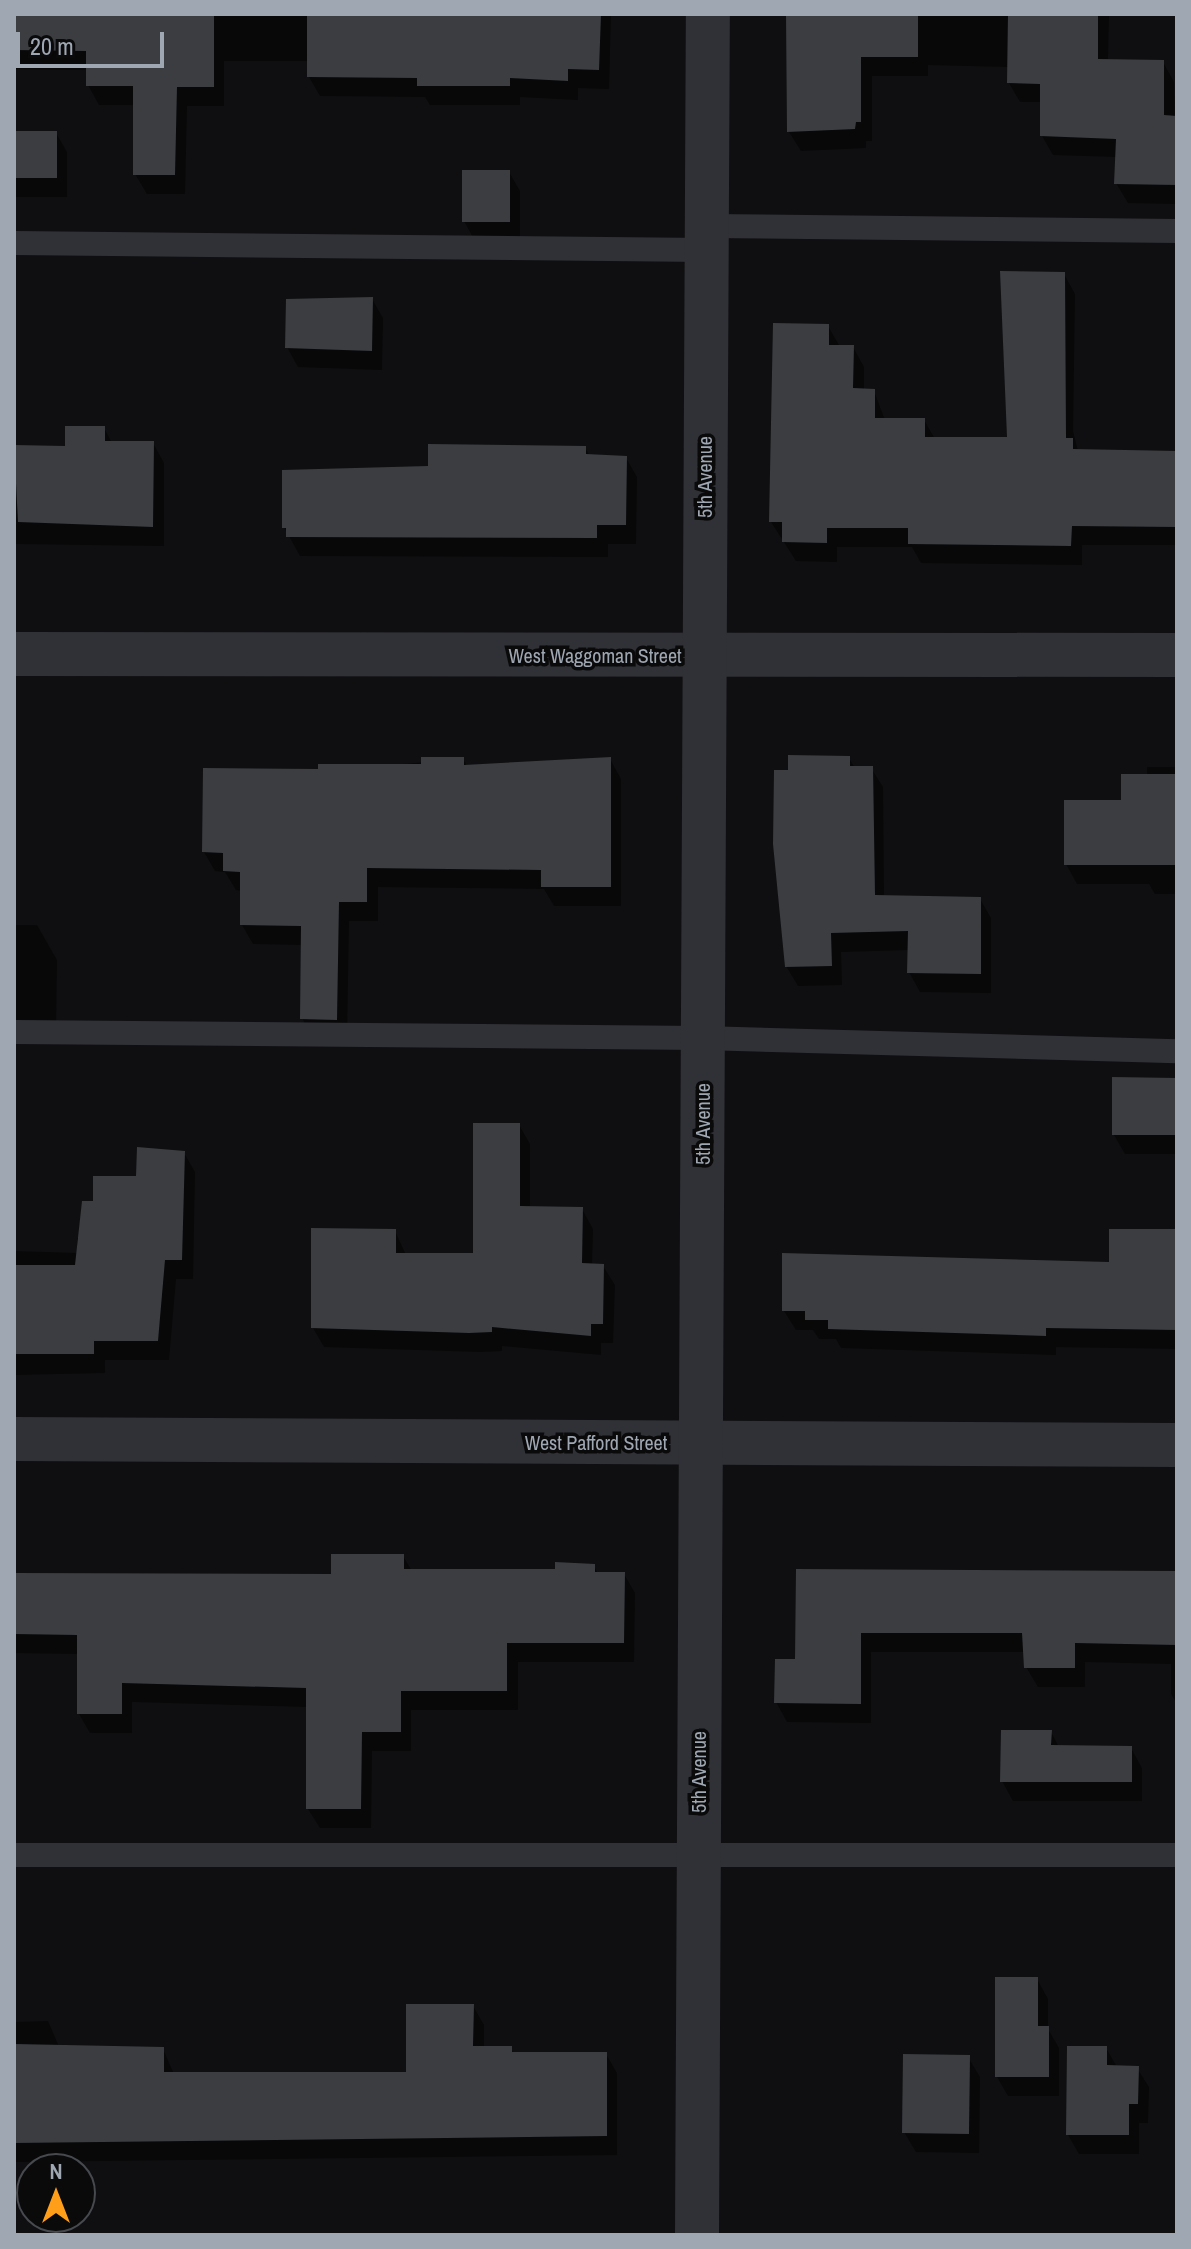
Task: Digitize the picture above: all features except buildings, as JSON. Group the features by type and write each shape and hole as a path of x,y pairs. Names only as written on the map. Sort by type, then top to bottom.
{"street":[{"name":"5th Avenue","path":"697,2235 708,14"},
{"name":"West Waggoman Street","path":"14,654 1177,655"},
{"name":"West Pafford Street","path":"14,1439 1177,1445"}],"lane":[{"path":"14,243 1177,231"},
{"path":"14,1032 702,1038 1177,1051"},
{"path":"14,1855 698,1859 762,1854 1177,1855"}]}
